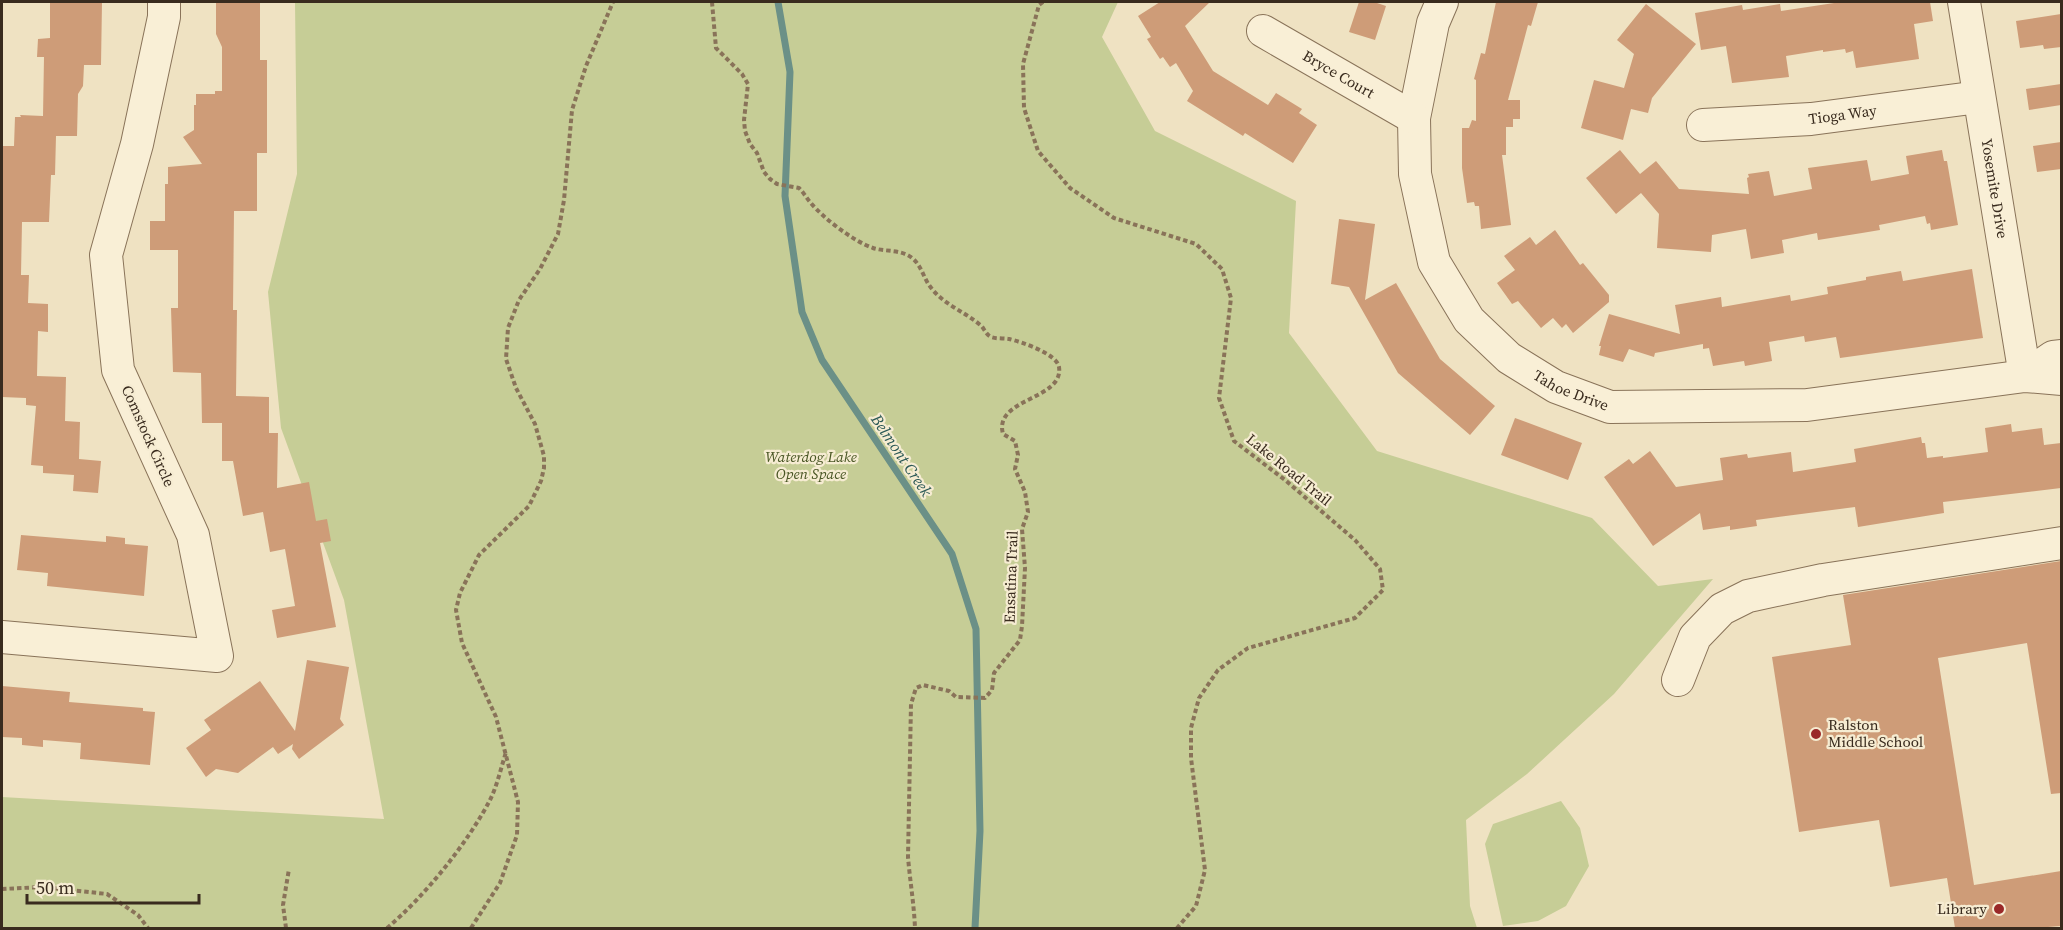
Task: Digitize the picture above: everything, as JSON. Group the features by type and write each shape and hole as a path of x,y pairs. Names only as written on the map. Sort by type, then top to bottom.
{"street":[{"name":"Comstock Circle","path":"2,637 217,656 193,535 118,370 106,255 137,144 164,17 164,2"},
{"name":"Tahoe Drive","path":"1442,2 1433,23 1414,118 1415,174 1434,262 1469,320 1509,358 1556,387 1610,406 1807,405 2025,376 2061,379"},
{"name":"Yosemite Drive","path":"1964,2 2025,376"},
{"name":"Bryce Court","path":"1263,31 1414,118"},
{"name":"Tioga Way","path":"1703,125 1811,119 1979,97"},
{"name":"Tahoe Drive","path":"2025,376 2053,357 2061,356"},
{"path":"1678,680 1695,637 1722,609 1748,596 1823,580 2061,543"}],"path":[{"path":"471,928 500,883 517,835 518,801 496,717 462,643 456,610 460,593 479,555 529,506 543,474 544,456 535,424 516,388 506,359 508,328 519,300 540,269 558,234 564,200 572,110 586,66 613,2"},
{"name":"Ensatina Trail","path":"712,2 716,48 742,74 748,84 745,131 770,180 777,184 799,188 831,222 860,241 873,248 910,256 938,296 981,324 987,334 993,338 1006,338 1020,342 1046,353 1056,360 1059,367 1059,377 1052,386 1019,404 1005,416 1001,426 1003,434 1016,441 1018,455 1015,469 1027,501 1028,512 1022,529 1025,568 1020,640 994,673 992,690 986,698 956,697 949,691 923,685 916,688 913,694 908,856 914,896 915,928"},
{"name":"Lake Road Trail","path":"1042,2 1023,64 1024,108 1038,151 1070,188 1114,218 1196,244 1222,269 1231,298 1219,398 1234,441 1285,480 1355,540 1380,569 1383,590 1355,618 1248,648 1218,670 1199,698 1191,728 1191,758 1205,870 1196,906 1177,928"},
{"path":"387,928 403,915 473,830 491,798 506,752"},
{"path":"286,928 283,905 289,869"},
{"path":"2,889 42,887 107,894 138,915 148,928"}],"green space":[{"name":"Waterdog Lake Open Space","path":"295,2 1118,2 1102,37 1155,131 1296,201 1289,333 1377,451 1592,518 1658,586 1713,579 1614,694 1527,774 1466,820 1470,906 1477,928 2,928 2,797 384,819 344,600 281,428 268,292 297,174"},
{"path":"1561,801 1580,828 1589,866 1566,906 1538,921 1503,926 1485,844 1493,824"}],"building":[{"path":"50,2 102,2 101,65 84,65 83,86 78,94 77,136 56,136 55,175 51,175 49,222 22,222 21,275 29,275 28,303 48,304 48,332 38,331 37,376 66,377 65,421 80,422 79,459 101,461 98,493 73,491 74,475 43,473 43,466 31,465 36,406 26,405 26,398 2,397 2,146 14,146 15,117 21,117 20,115 43,116 44,57 37,57 38,39 50,38"},
{"path":"216,2 260,2 260,60 267,60 267,153 257,153 257,211 234,211 233,310 237,310 236,396 269,397 269,433 278,433 277,488 309,482 316,521 327,519 331,541 320,543 336,627 277,638 272,610 295,606 285,549 270,552 263,512 243,516 233,461 222,461 222,423 202,423 201,373 173,372 171,308 178,308 178,250 150,250 150,221 165,221 165,184 168,184 168,167 202,164 183,137 194,130 196,94 215,94 215,91 222,91 222,47 216,34"},
{"path":"1160,2 1210,2 1185,26 1213,71 1268,105 1276,93 1302,109 1299,113 1317,125 1293,163 1245,133 1243,136 1187,101 1193,91 1176,63 1170,67 1163,57 1160,59 1147,39 1151,37 1138,16"},
{"path":"1359,2 1374,2 1386,6 1375,40 1349,32"},
{"path":"1496,2 1538,2 1531,26 1528,25 1508,100 1520,100 1520,119 1513,119 1513,127 1506,127 1506,155 1502,155 1511,225 1481,229 1479,206 1475,206 1474,202 1467,203 1462,168 1462,128 1469,128 1472,120 1476,121 1476,80 1474,79 1481,53 1485,54"},
{"path":"1833,2 1930,2 1933,21 1914,24 1919,59 1856,68 1853,51 1846,53 1845,49 1823,52 1823,50 1786,56 1789,77 1732,83 1726,46 1701,50 1695,13 1742,5 1743,10 1780,4 1781,11"},
{"path":"1646,4 1696,44 1652,98 1648,113 1631,109 1623,140 1581,128 1594,80 1624,88 1634,54 1617,40"},
{"path":"2061,14 2061,47 2044,49 2043,45 2020,48 2016,21"},
{"path":"2061,84 2061,105 2029,110 2026,89"},
{"path":"2061,142 2061,169 2037,172 2033,146"},
{"path":"1620,150 1640,174 1656,161 1679,189 1749,194 1748,174 1769,171 1774,196 1812,189 1808,168 1867,160 1871,181 1909,174 1906,156 1942,150 1944,161 1947,161 1958,225 1931,230 1930,223 1927,224 1925,216 1879,225 1880,230 1818,240 1817,233 1782,240 1784,253 1751,259 1746,229 1712,235 1711,252 1657,248 1659,214 1641,193 1616,214 1586,178"},
{"path":"1339,219 1375,224 1365,300 1396,283 1440,359 1495,406 1470,435 1398,373 1349,287 1331,284"},
{"path":"1555,230 1580,265 1583,263 1609,295 1609,302 1573,333 1566,324 1562,328 1553,318 1541,328 1518,301 1512,304 1497,283 1515,270 1504,256 1530,237 1536,245"},
{"path":"1972,269 1983,338 1840,358 1836,337 1805,342 1804,336 1769,342 1772,361 1745,366 1744,361 1713,366 1709,348 1703,349 1703,344 1655,353 1654,357 1629,349 1623,362 1599,355 1601,346 1599,346 1609,314 1680,334 1675,305 1721,297 1722,307 1790,295 1791,301 1828,294 1827,287 1866,280 1866,277 1901,271 1903,281"},
{"path":"1515,418 1582,443 1568,480 1501,455"},
{"path":"2011,424 2012,432 2042,428 2044,445 2061,443 2061,488 1943,502 1944,513 1858,527 1855,507 1756,520 1757,526 1730,530 1730,526 1703,530 1700,513 1653,546 1604,477 1629,459 1633,464 1650,451 1676,487 1723,480 1720,458 1747,454 1748,458 1791,452 1793,472 1856,462 1854,449 1921,437 1922,443 1925,443 1927,458 1943,456 1943,458 1988,452 1985,428"},
{"path":"21,535 106,542 106,536 125,538 125,544 148,546 144,596 47,586 48,573 17,570"},
{"path":"2061,561 2061,793 2051,794 2027,643 1938,658 1974,885 2061,871 2061,926 1955,928 1947,878 1890,887 1879,820 1799,832 1772,657 1851,645 1843,595"},
{"path":"307,660 349,667 340,719 344,725 299,759 292,749 293,744 278,754 273,747 238,773 216,769 206,777 186,748 211,730 204,720 260,681 295,731"},
{"path":"2,686 70,692 69,702 143,708 143,711 155,712 150,765 80,759 81,743 43,740 43,747 22,745 22,738 2,737"}],"waterway":[{"name":"Belmont Creek","path":"778,2 790,72 785,196 802,312 822,360 952,554 976,629 980,831 975,928"}],"place":[{"name":"Ralston Middle School","path":"1816,734"},
{"name":"Library","path":"1999,909"}]}
